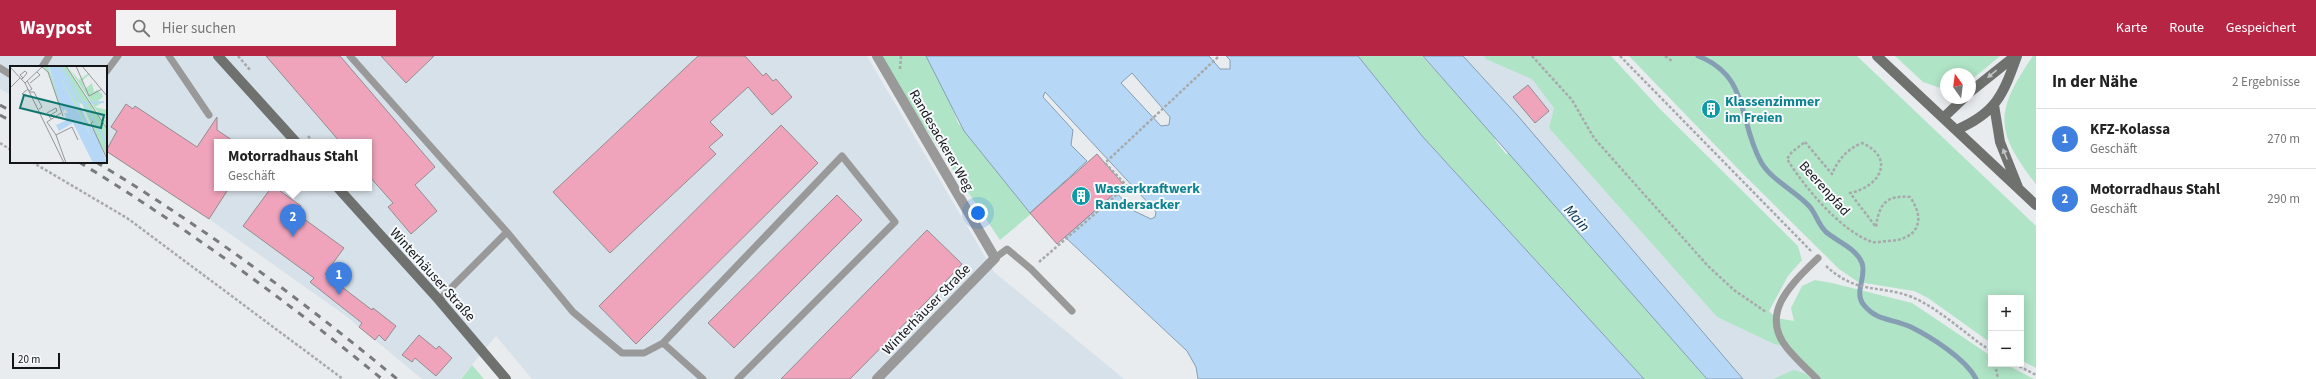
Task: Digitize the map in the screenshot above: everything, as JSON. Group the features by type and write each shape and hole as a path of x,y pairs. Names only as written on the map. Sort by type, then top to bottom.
{"main road":[{"path":"218,56 293,139"},
{"path":"1877,56 2036,205"},
{"path":"1956,130 1983,117 1994,105 2008,83 2016,56"},
{"path":"1976,87 2016,56"},
{"path":"1943,118 1958,104"},
{"path":"1994,105 2000,142 2020,190"},
{"name":"Winterhäuser Straße","path":"341,191 439,300 506,379"}],"street":[{"name":"Randesackerer Weg","path":"877,56 996,258"},
{"name":"Winterhäuser Straße","path":"877,379 996,258"}],"lane":[{"path":"43,66 49,56"},
{"path":"107,71 118,56"},
{"path":"169,56 209,115"},
{"path":"350,56 507,232 574,312 622,353 644,353 663,343 842,156 895,222 738,379"},
{"path":"0,68 10,74"},
{"path":"439,300 507,232"},
{"path":"996,258 1007,248 1031,269 1072,311"},
{"path":"1817,379 1786,347 1777,330 1776,318 1779,305 1789,287 1818,258"},
{"path":"663,343 703,379"}],"path":[{"path":"1031,269 1127,186 1105,163 1219,56"},
{"path":"1532,56 1572,100 1594,138 1708,266 1734,290 1776,318"},
{"path":"1620,56 1835,274 1852,284 1898,293 1923,303 1988,349"},
{"path":"1665,56 1672,61"},
{"name":"Beerenpfad","path":"1805,142 1832,174 1839,159 1853,146 1862,143 1872,148 1879,158 1881,168 1879,174 1870,187 1850,193 1876,227 1878,210 1890,199 1910,196 1919,214 1918,226 1910,236 1898,241 1887,241 1873,242 1836,220 1796,173 1787,160 1792,152 1805,142"},
{"path":"0,143 10,149"},
{"path":"34,163 127,218 343,379"},
{"path":"1996,367 1998,379"},
{"path":"2021,367 2036,375"}],"shaded area":[{"path":"0,56 867,56 994,272 1124,379 532,379 496,336 460,379 422,379 346,316 209,219 107,152 107,66 10,66 10,94 0,89"},
{"path":"1457,56 1484,56 1487,59 1532,78 1554,108 1549,128 1717,317 1774,344 1786,347 1817,379 1743,379"}],"green space":[{"path":"877,56 932,56 958,123 1031,214 1000,240"},
{"path":"1358,56 1422,56 1496,137 1495,140 1506,154 1509,153 1707,379 1644,379 1423,137"},
{"path":"1484,56 1611,56 1660,109 1798,246 1802,260 1788,276 1769,311 1776,318 1794,321 1791,308 1802,286 1815,280 1832,283 1912,303 1988,354 1988,367 2011,367 2034,379 1817,379 1786,347 1774,344 1717,317 1549,128 1554,108 1532,79 1486,59"},
{"path":"1629,56 1857,56 2036,226 2036,368 2024,362 2024,295 1988,295 1988,341 1928,298 1914,291 1858,282 1839,269 1743,174"},
{"path":"1895,56 2000,56 1976,76 1976,68 1940,68 1940,88 1923,82"},
{"path":"2033,56 2036,56 2036,184 2022,166 2012,149 2004,121 2006,107 2012,92 2020,75"},
{"path":"472,365 484,379 461,379"},
{"path":"1794,370 1806,374 1811,379 1773,379"}],"water":[{"path":"926,56 1209,56 1220,69 1230,69 1230,60 1226,56 1358,56 1423,137 1644,379 1198,379 1196,367 1187,351 1065,237 1116,192 1132,210 1151,219 1155,217 1156,212 1045,92 1043,97 1073,130 1071,145 1087,161 1030,213 964,131","holes":["1132,73 1170,117 1169,125 1161,126 1121,83"]},
{"name":"Main","path":"1423,56 1463,56 1518,116 1743,379 1707,379"}],"building":[{"path":"266,56 340,56 435,167 415,185 437,211 411,234 388,207 393,203 372,179 372,139 337,139"},
{"path":"381,56 434,56 406,83"},
{"path":"698,56 745,56 763,76 766,73 773,81 776,79 792,97 772,115 748,87 710,122 723,135 709,147 716,154 610,253 553,192"},
{"path":"1528,85 1549,111 1535,123 1513,97"},
{"path":"126,104 133,109 135,106 197,147 217,117 217,130 230,139 214,139 214,191 227,191 209,219 107,152 117,131 111,127"},
{"path":"781,125 818,163 636,344 599,306"},
{"name":"Wasserkraftwerk Randersacker","path":"1097,154 1124,185 1057,244 1030,213"},
{"path":"269,191 280,191 301,206 296,213 344,248 325,274 372,310 373,308 396,326 385,341 379,335 375,340 359,327 362,323 310,282 314,278 243,226"},
{"path":"837,195 862,220 734,348 708,323"},
{"path":"927,230 962,264 927,301 850,379 781,379"},
{"path":"419,335 436,349 439,346 452,358 436,376 415,358 412,362 402,355"}],"waterway":[{"path":"1698,56 1715,65 1727,75 1735,88 1754,146 1765,168 1777,180 1805,201 1826,232 1856,253 1862,263 1863,268 1860,289 1861,299 1868,310 1879,317 1911,327 1938,343 1956,356 1971,371 1976,379"}],"railway":[{"path":"0,105 10,110"},
{"path":"0,115 10,120"},
{"path":"81,163 158,212 234,265 309,321 382,379"},
{"path":"98,163 135,186 251,265 288,292 397,379"}],"place":[{"name":"Klassenzimmer im Freien","path":"1711,109"},
{"name":"Wasserkraftwerk Randersacker","path":"1081,196"},
{"name":"Motorradhaus Stahl","path":"293,237"},
{"name":"KFZ-Kolassa","path":"339,295"}]}
